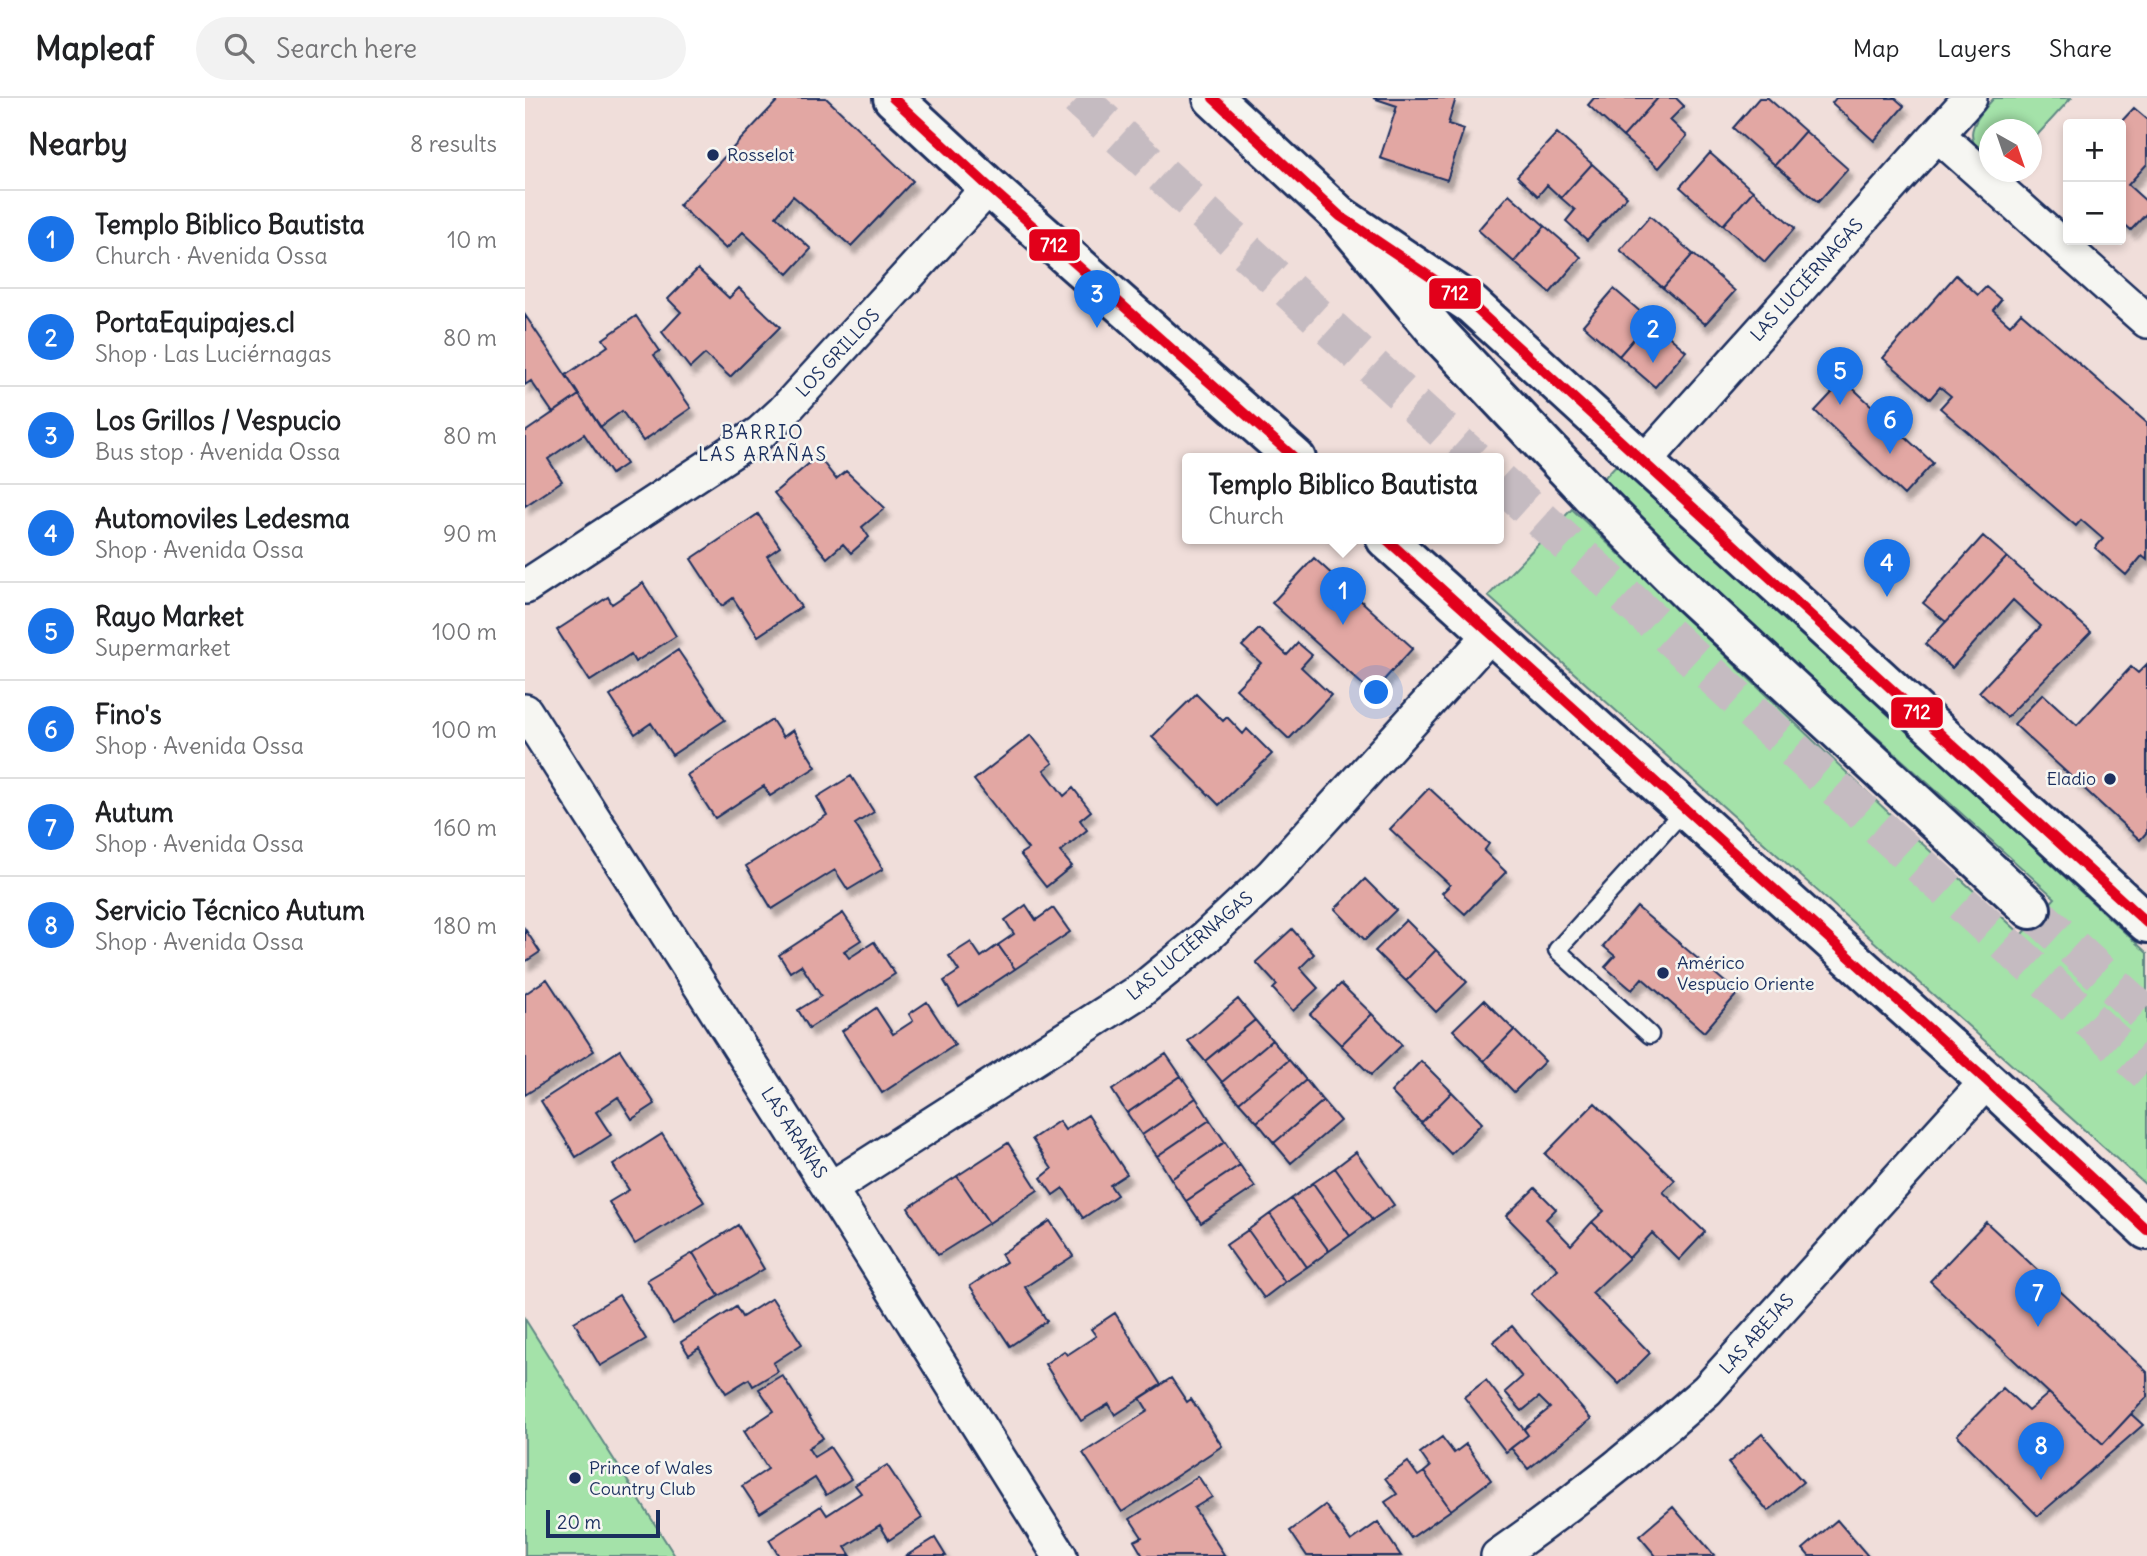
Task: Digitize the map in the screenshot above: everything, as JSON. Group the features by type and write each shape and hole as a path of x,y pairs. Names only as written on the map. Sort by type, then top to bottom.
{"main road":[{"path":"893,98 989,187 1289,453"},
{"path":"1213,98 1340,216 1439,334 1599,503 1689,593 2031,909"},
{"path":"1340,216 1472,305 2147,923"},
{"path":"1392,544 1987,1081 2147,1230"}],"street":[{"name":"LAS LUCIÉRNAGAS","path":"1644,462 1971,98"},
{"path":"1938,135 2147,321"},
{"name":"LOS GRILLOS","path":"525,587 759,433 783,412 989,187"},
{"name":"LAS LUCIÉRNAGAS","path":"830,1189 1140,991 1206,937 1272,875 1491,634"},
{"name":"LAS ARAÑAS","path":"525,711 1061,1556"},
{"name":"LAS ABEJAS","path":"1498,1556 1657,1434 1707,1390 1987,1081"}],"lane":[{"path":"1650,1035 1557,950 1685,809"}],"green space":[{"path":"1994,98 2071,98 2042,130 2042,119 1979,119 1979,151 1972,137 1973,129 1981,114"},
{"path":"1618,463 2147,953 2147,1186 1488,596 1572,509 1891,815 2022,935 2055,898 1704,581 1604,478"},
{"name":"Prince of Wales Country Club","path":"525,1319 675,1556 525,1556"}],"building":[{"path":"780,98 826,98 913,181 851,246 793,196 776,216 811,249 788,274 743,232 726,249 679,205"},
{"path":"1373,98 1456,98 1448,124 1464,129 1447,180 1380,158 1397,106"},
{"path":"1594,98 1658,98 1623,137 1588,105"},
{"path":"1658,98 1676,98 1684,106 1670,120 1687,136 1659,168 1623,137"},
{"path":"1759,98 1768,98 1805,131 1775,165 1733,128"},
{"path":"1836,98 1895,98 1904,106 1874,141 1832,103"},
{"path":"2134,108 2147,119 2147,164 2128,185 2147,202 2147,213 2131,230 2126,226 2126,119 2124,119"},
{"path":"1805,131 1848,169 1818,202 1775,165"},
{"path":"1557,133 1592,164 1561,198 1547,185 1538,196 1517,176"},
{"path":"1710,153 1753,191 1723,225 1680,187"},
{"path":"1592,164 1627,196 1587,240 1566,221 1575,210 1561,198"},
{"path":"1753,191 1795,228 1765,262 1723,225"},
{"path":"1509,194 1545,226 1514,262 1478,230"},
{"path":"1650,216 1693,254 1663,288 1620,250"},
{"path":"1545,226 1581,257 1550,293 1514,262"},
{"path":"1693,254 1735,291 1705,324 1663,288"},
{"path":"698,269 729,298 739,288 780,327 730,377 705,354 690,368 662,332 681,312 668,299"},
{"path":"1956,275 1978,295 1986,287 2001,300 1993,310 2010,325 2021,313 2147,423 2147,560 2142,556 2126,575 2095,548 2103,539 2081,520 2076,526 1940,408 1951,396 1940,387 1930,399 1883,358"},
{"path":"1614,289 1650,320 1619,356 1583,325"},
{"path":"525,315 579,395 553,413 531,381 525,385"},
{"path":"636,316 660,351 654,355 691,408 643,441 622,411 600,427 566,375 608,346 603,339"},
{"path":"1650,320 1686,351 1655,387 1619,356"},
{"path":"1844,380 1933,463 1904,495 1815,411"},
{"path":"579,395 626,464 611,474 584,434 548,459 562,481 525,506 525,432"},
{"path":"818,456 836,479 846,471 885,508 862,527 869,537 851,553 843,544 827,558 774,493"},
{"path":"758,514 780,547 767,556 801,607 758,636 733,598 722,606 691,559"},
{"path":"1983,536 2007,557 1946,622 1923,603"},
{"path":"2007,557 2091,632 2007,717 1979,692 2041,626 2013,600 1952,668 1925,644"},
{"path":"1314,558 1413,648 1372,693 1272,603"},
{"path":"643,583 676,636 635,662 631,655 590,681 557,630 608,597 612,604"},
{"path":"1259,629 1287,655 1298,643 1312,655 1301,667 1331,695 1289,739 1236,689 1261,663 1242,646"},
{"path":"678,650 725,720 672,755 651,723 635,734 610,696"},
{"name":"Eladio","path":"2147,664 2147,832 2140,840 2014,724 2043,694 2077,725 2131,667 2138,673"},
{"path":"1196,694 1223,721 1227,717 1243,734 1247,729 1272,754 1219,805 1152,737"},
{"path":"772,720 783,737 793,730 816,767 770,796 764,786 715,818 687,775"},
{"path":"1031,735 1053,763 1044,770 1064,796 1073,788 1091,811 1080,820 1087,830 1060,852 1072,866 1046,887 1020,854 1028,849 974,780"},
{"path":"851,776 874,812 855,824 883,869 848,890 835,870 772,909 746,866 827,815 817,797"},
{"path":"1429,788 1489,844 1484,851 1506,872 1465,914 1442,893 1450,885 1390,829"},
{"path":"1365,879 1396,910 1365,940 1335,909"},
{"path":"1026,905 1036,920 1053,908 1070,932 1015,969 998,945 1014,934 1005,920"},
{"name":"Américo Vespucio Oriente","path":"1637,907 1738,993 1704,1032 1642,978 1632,990 1605,967 1615,956 1603,946"},
{"path":"843,913 861,940 844,951 849,958 874,942 895,974 809,1028 798,1010 821,996 801,965 790,972 779,955"},
{"path":"1406,920 1436,950 1406,981 1375,951"},
{"path":"525,929 540,952 525,962"},
{"path":"1292,929 1314,954 1300,968 1318,988 1293,1011 1273,989 1277,985 1256,962"},
{"path":"971,942 981,957 998,945 1015,969 959,1006 944,981 959,971 949,956"},
{"path":"1436,950 1467,982 1436,1012 1406,981"},
{"path":"547,979 594,1051 525,1095 525,994"},
{"path":"1341,984 1372,1014 1341,1045 1310,1014"},
{"path":"1238,999 1255,1020 1205,1061 1188,1041"},
{"path":"1484,1000 1514,1030 1484,1061 1453,1030"},
{"path":"927,1002 955,1045 882,1093 842,1031 876,1008 893,1034 913,1021 909,1014"},
{"path":"1372,1014 1402,1045 1371,1075 1341,1045"},
{"path":"1255,1020 1272,1040 1222,1082 1205,1061"},
{"path":"1514,1030 1545,1061 1514,1092 1484,1061"},
{"path":"1272,1040 1289,1060 1239,1102 1222,1082"},
{"path":"620,1050 655,1104 632,1119 618,1097 596,1112 611,1135 576,1157 541,1101"},
{"path":"1166,1054 1181,1076 1127,1113 1112,1090"},
{"path":"1289,1060 1306,1080 1257,1122 1239,1102"},
{"path":"1421,1061 1452,1092 1421,1123 1391,1092"},
{"path":"1181,1076 1196,1098 1142,1135 1127,1113"},
{"path":"1306,1080 1323,1101 1274,1143 1257,1122"},
{"path":"1452,1092 1482,1123 1451,1154 1421,1123"},
{"path":"1196,1098 1210,1120 1157,1156 1142,1135"},
{"path":"1323,1101 1340,1121 1291,1163 1274,1143"},
{"path":"1595,1103 1675,1180 1663,1192 1705,1232 1679,1260 1652,1233 1629,1258 1592,1222 1604,1211 1545,1154"},
{"path":"1088,1115 1127,1174 1110,1185 1117,1195 1083,1218 1063,1188 1053,1195 1041,1178 1052,1169 1032,1139 1059,1121 1065,1130"},
{"path":"1210,1120 1225,1142 1171,1179 1157,1156"},
{"path":"662,1134 704,1202 635,1244 609,1202 629,1190 613,1165"},
{"path":"1225,1142 1240,1165 1186,1201 1171,1179"},
{"path":"1008,1143 1038,1190 989,1223 957,1176"},
{"path":"1356,1152 1394,1205 1372,1220 1335,1168"},
{"path":"1240,1165 1255,1187 1201,1223 1186,1201"},
{"path":"1335,1168 1372,1220 1350,1236 1313,1183"},
{"path":"957,1176 989,1223 938,1255 908,1208"},
{"path":"1313,1183 1350,1236 1329,1251 1291,1199"},
{"path":"1535,1188 1556,1209 1546,1219 1571,1245 1592,1222 1629,1258 1592,1293 1650,1353 1619,1384 1531,1294 1558,1269 1506,1216"},
{"path":"1291,1199 1329,1251 1307,1267 1270,1214"},
{"path":"1270,1214 1307,1267 1285,1282 1248,1230"},
{"path":"1050,1221 1073,1256 1025,1287 1047,1321 1010,1346 970,1286 1006,1262 1001,1254"},
{"path":"1986,1222 2147,1372 2147,1397 2103,1444 1930,1281"},
{"path":"738,1225 764,1269 719,1296 693,1253"},
{"path":"1248,1230 1285,1282 1264,1298 1226,1245"},
{"path":"693,1253 719,1296 673,1324 647,1280"},
{"path":"619,1295 646,1339 600,1366 574,1322"},
{"path":"772,1298 802,1344 773,1363 778,1371 753,1386 749,1379 726,1393 699,1348 689,1355 681,1342 736,1307 742,1317"},
{"path":"1115,1313 1161,1385 1115,1415 1109,1404 1081,1421 1045,1364 1064,1351 1067,1355 1096,1336 1091,1329"},
{"path":"1512,1326 1591,1419 1528,1469 1511,1448 1528,1435 1524,1429 1550,1408 1539,1397 1522,1411 1505,1392 1522,1377 1493,1342"},
{"path":"782,1375 823,1438 808,1448 814,1457 830,1447 851,1479 826,1495 815,1478 760,1513 742,1486 768,1469 744,1431 774,1411 759,1389"},
{"path":"1171,1378 1187,1402 1191,1399 1222,1446 1122,1512 1083,1453 1148,1411 1140,1398"},
{"path":"1486,1380 1528,1435 1506,1452 1464,1397"},
{"path":"2003,1388 2028,1411 2049,1393 2103,1444 2131,1414 2143,1425 2038,1516 1957,1435"},
{"path":"1762,1434 1803,1482 1768,1511 1728,1463"},
{"path":"1442,1437 1454,1453 1466,1444 1491,1480 1451,1510 1424,1472 1430,1467 1420,1453"},
{"path":"1408,1462 1418,1476 1424,1472 1451,1510 1411,1538 1385,1502 1397,1494 1385,1478"},
{"path":"887,1465 922,1518 889,1540 880,1525 845,1547 851,1556 779,1556 769,1540 821,1506 827,1515 861,1493 855,1485"},
{"path":"1198,1476 1212,1497 1194,1508 1225,1556 1143,1556 1134,1541 1142,1537 1130,1519"},
{"path":"1325,1505 1351,1541 1378,1522 1401,1556 1307,1556 1290,1531"},
{"path":"1673,1507 1714,1555 1656,1556 1639,1536"},
{"path":"1837,1520 1868,1556 1809,1556 1803,1549"},
{"path":"935,1538 946,1556 906,1556"}],"tunnel":[{"path":"1078,98 1467,453"},
{"path":"1504,486 2147,1072"},
{"path":"2031,909 2147,1016"}],"transit line":[{"name":"712","path":"893,98 989,187 1289,453"},
{"name":"712","path":"1213,98 1340,216 1472,305 2147,923"},
{"name":"712","path":"1392,544 1987,1081 2147,1230"}],"place":[{"name":"Rosselot","path":"713,155"},
{"name":"Los Grillos / Vespucio","path":"1097,328"},
{"name":"PortaEquipajes.cl","path":"1653,363"},
{"name":"Rayo Market","path":"1840,405"},
{"name":"Fino's","path":"1890,454"},
{"name":"Automoviles Ledesma","path":"1887,597"},
{"name":"Templo Biblico Bautista","path":"1343,625"},
{"name":"Eladio","path":"2110,779"},
{"name":"Américo Vespucio Oriente","path":"1663,973"},
{"name":"Autum","path":"2038,1327"},
{"name":"Prince of Wales Country Club","path":"575,1478"},
{"name":"Servicio Técnico Autum","path":"2041,1480"}],"district":[{"name":"BARRIO LAS ARAÑAS","path":"763,443"}]}
